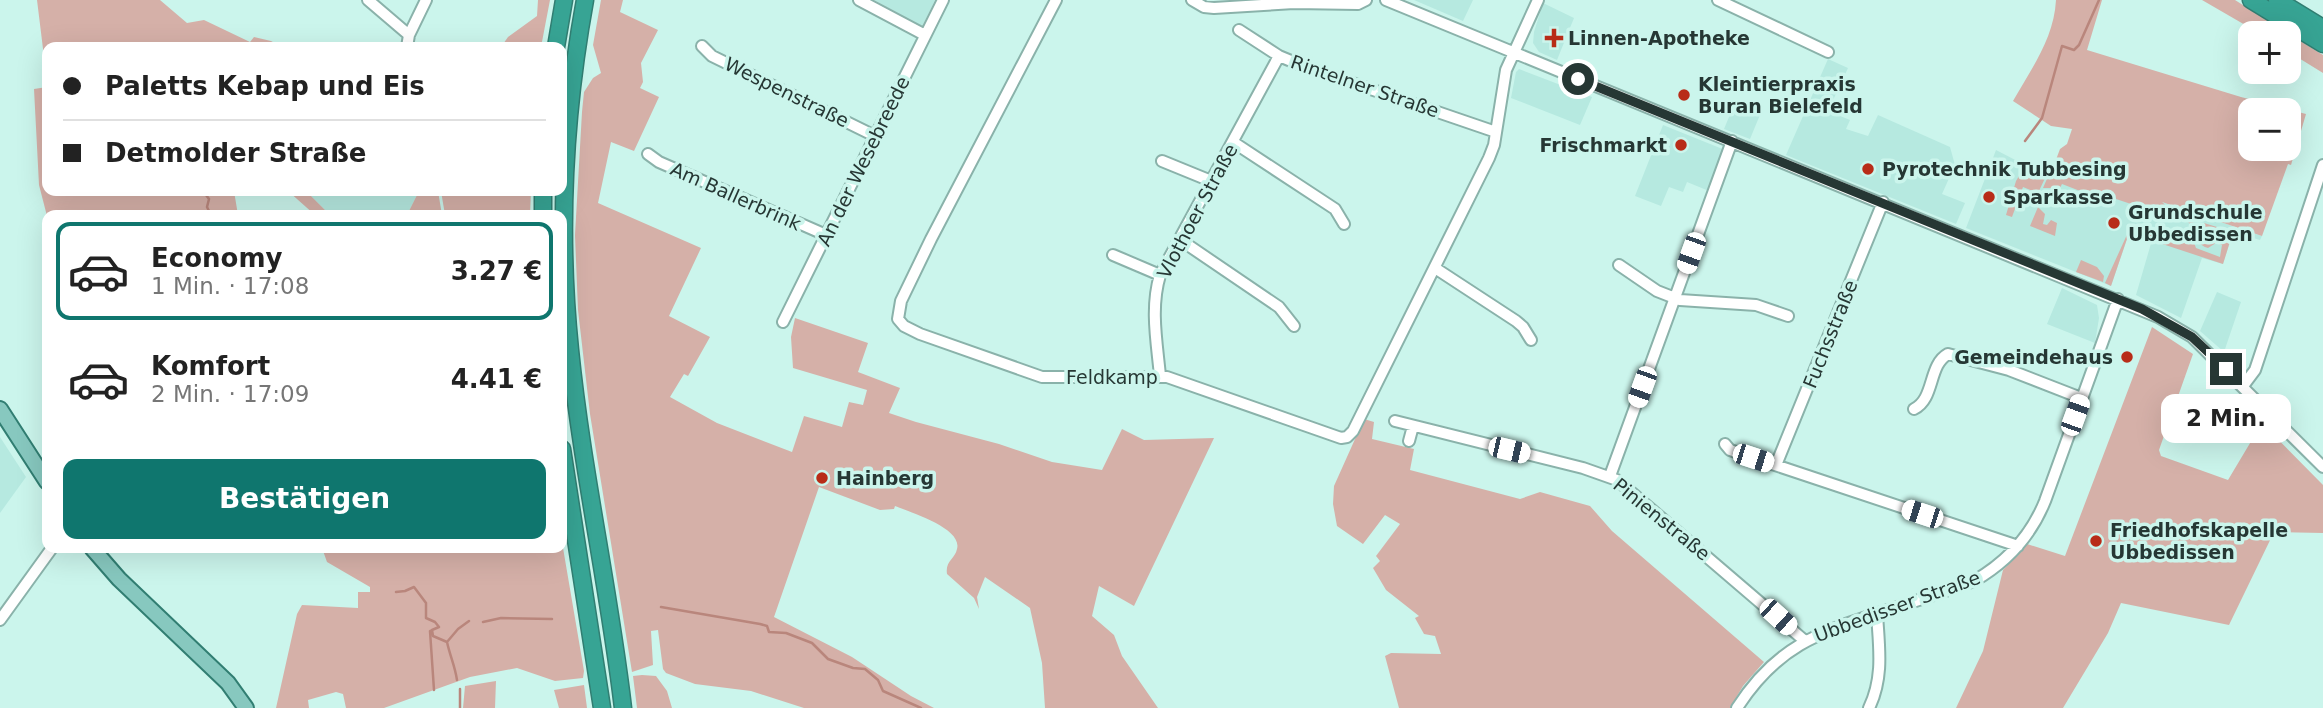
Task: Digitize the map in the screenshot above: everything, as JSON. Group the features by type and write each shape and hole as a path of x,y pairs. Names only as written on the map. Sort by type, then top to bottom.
{"highway":[{"path":"557,42 564,0"},
{"path":"567,149 576,54 585,0"},
{"path":"2251,0 2323,44"},
{"path":"2277,0 2323,28"},
{"path":"567,306 577,410 623,708"},
{"path":"567,481 602,708"}],"main road":[{"path":"0,409 42,474"},
{"path":"96,553 127,587 228,683 246,708"}],"street":[{"path":"368,0 409,35"},
{"path":"408,42 426,0"},
{"path":"859,0 925,35"},
{"name":"An der Wesebreede","path":"783,322 943,0"},
{"name":"Feldkamp","path":"1056,0 931,239 901,301 898,319 904,326 920,334 1042,377 1160,376 1341,438 1348,437 1353,431 1489,158 1513,52 1538,0"},
{"path":"1192,0 1214,8 1306,3 1358,4 1367,0"},
{"path":"1386,0 2158,317 2185,332 2244,386 2323,467"},
{"path":"1718,0 1828,52"},
{"name":"Rintelner Straße","path":"1239,30 1279,56 1496,132"},
{"name":"Wespenstraße","path":"702,46 712,56 875,136"},
{"name":"Vlothoer Straße","path":"1160,376 1155,311 1160,275 1279,56"},
{"path":"1610,476 1732,141"},
{"path":"1233,142 1335,209 1344,224"},
{"name":"Am Ballerbrink","path":"649,154 659,162 826,235"},
{"path":"1162,160 1211,181"},
{"path":"2244,386 2255,370 2323,165"},
{"name":"Fuchsstraße","path":"1776,465 1883,202"},
{"path":"1179,239 1279,307 1294,326"},
{"path":"1113,255 1160,275"},
{"path":"1619,265 1657,291 1674,299 1686,302 1756,305 1788,316"},
{"path":"1435,268 1516,321 1531,340"},
{"name":"Ubbedisser Straße","path":"1737,708 1770,668 1804,641 1840,625 1975,581 1989,573 2018,546 2048,502 2081,398 2118,299"},
{"path":"1914,409 1923,401 1939,363 1948,354 2010,370 2081,398"},
{"name":"Pinienstraße","path":"1395,421 1610,476 1643,500 1804,641"},
{"path":"1409,441 1413,426"},
{"path":"1725,444 1730,450 2018,546"},
{"path":"0,620 48,553"},
{"path":"1869,708 1879,680 1877,614"}],"shaded area":[{"path":"37,0 160,0 187,23 204,20 250,42 42,42"},
{"path":"538,0 550,0 542,42 504,42 508,37 537,16"},
{"path":"601,0 623,0 620,12 658,30 641,63 643,82 640,88 659,97 634,151 611,142 598,203 701,248 669,316 710,337 688,376 684,374 670,397 717,423 792,452 804,416 842,427 849,402 863,405 867,390 793,368 791,337 795,318 868,343 858,372 900,388 889,413 1052,462 1102,470 1122,429 1144,440 1214,438 1134,606 1099,586 1092,616 1114,635 1122,656 1158,708 1045,708 1042,663 1030,608 985,577 977,597 979,609 974,598 947,574 947,566 957,549 957,541 952,534 934,522 895,506 894,509 880,510 819,487 774,617 852,657 934,708 804,708 751,691 695,684 666,673 663,669 658,630 651,631 653,665 632,672 590,414 578,310 575,235 582,112 584,92 593,78 601,73 593,45"},
{"path":"874,0 935,0 923,25 919,25"},
{"path":"1414,0 1473,0 1463,21"},
{"path":"2056,0 2102,0 2087,50 2245,98 2238,98 2238,161 2292,161 2291,165 2288,164 2262,236 2200,215 2191,225 2183,217 2185,210 2162,202 2171,210 2168,214 2155,215 2146,207 2104,195 2093,196 2062,184 2060,188 2043,188 2049,174 2059,163 2054,165 2060,149 2067,144 2072,129 2051,126 2013,101 2041,52 2051,27"},
{"path":"2202,0 2235,0 2268,21 2238,21"},
{"path":"1543,3 1574,18 1557,60 1539,52 1533,43"},
{"path":"254,37 273,42 250,42"},
{"path":"2301,41 2323,55 2323,73 2301,59"},
{"path":"1828,59 1848,68 1828,111 1850,120 1846,129 1868,136 1878,115 1950,147 1955,165 1942,194 1965,203 1956,224 1786,155"},
{"path":"1519,69 1592,97 1580,125 1511,98"},
{"path":"42,88 42,196 235,196 237,210 45,210 39,185 34,89"},
{"path":"1736,100 1762,110 1750,139 1724,129"},
{"path":"2301,113 2306,114 2301,131"},
{"path":"1663,125 1725,150 1709,191 1687,182 1683,192 1669,187 1661,206 1635,196"},
{"name":"Grundschule Ubbedissen","path":"1996,150 2047,174 2059,162 2085,176 2262,236 2260,240 2233,232 2223,264 2202,258 2181,318 2136,295 2152,240 2129,233 2111,286 1966,228"},
{"path":"2025,166 2047,174 2038,193 2023,187 2012,217 2006,215 2016,181"},
{"path":"294,196 311,196 325,210 309,210"},
{"path":"311,196 416,196 410,210 325,210"},
{"path":"416,196 439,196 441,210 410,210"},
{"path":"442,196 531,196 530,210 444,210"},
{"path":"2038,207 2045,214 2043,224 2047,225 2051,220 2057,223 2055,236 2030,226"},
{"path":"2204,223 2233,232 2223,264 2129,233 2111,286 2105,283 2130,228 2180,244 2190,232 2196,248 2220,257 2222,245 2216,243 2208,248 2195,238 2193,228"},
{"path":"2081,260 2097,267 2104,276 2103,282 2076,272"},
{"path":"2062,288 2097,305 2099,318 2095,343 2047,324"},
{"path":"2217,292 2241,302 2224,352 2200,331"},
{"path":"2152,327 2193,354 2159,450 2161,456 2228,480 2262,423 2323,485 2323,533 2274,532 2229,625 2121,603 2108,633 2063,708 1956,708 1983,651 2003,570 2027,544 2065,556"},
{"path":"1364,419 1374,422 1372,439 1414,449 1410,470 1520,499 1540,492 1590,506 1612,531 1764,662 1743,686 1730,708 1399,708 1385,656 1391,653 1441,654 1435,636 1424,634 1415,618 1419,616 1386,590 1373,568 1380,561 1376,556 1400,524 1385,515 1363,544 1337,526 1333,504 1334,486"},
{"path":"0,437 26,477 0,513"},
{"path":"324,553 564,553 583,678 555,681 517,668 470,677 384,708 346,708 343,694 336,692 308,700 309,708 276,708 297,614 302,605 358,608 358,592 370,592 370,587 327,562"},
{"path":"633,676 656,676 667,691 672,708 637,708"},
{"path":"496,681 495,708 463,708 465,686"},
{"path":"584,685 587,708 559,708 554,690"}],"waterway":[{"path":"2025,141 2042,118 2062,46 2074,50 2079,45 2099,0"},
{"path":"207,196 208,210"},
{"path":"396,592 414,587 426,603 426,618 439,627 432,630 433,636 447,642 457,680"},
{"path":"661,607 760,624 767,626 769,632 786,633 812,643 828,659 853,668 865,669 878,680 883,691 921,708"},
{"path":"483,622 501,618 552,619"},
{"path":"447,642 469,621"},
{"path":"432,630 434,690"},
{"path":"460,689 460,708"}],"place":[{"name":"Linnen-Apotheke","path":"1554,38"},
{"name":"Kleintierpraxis Buran Bielefeld","path":"1684,95"},
{"name":"Frischmarkt","path":"1681,145"},
{"name":"Pyrotechnik Tubbesing","path":"1868,169"},
{"name":"Sparkasse","path":"1989,197"},
{"name":"Grundschule Ubbedissen","path":"2114,223"},
{"name":"Gemeindehaus","path":"2127,357"},
{"name":"Hainberg","path":"822,478"},
{"name":"Friedhofskapelle Ubbedissen","path":"2096,541"}],"route":[{"path":"1578,79 2142,309 2192,337 2226,369"}]}
